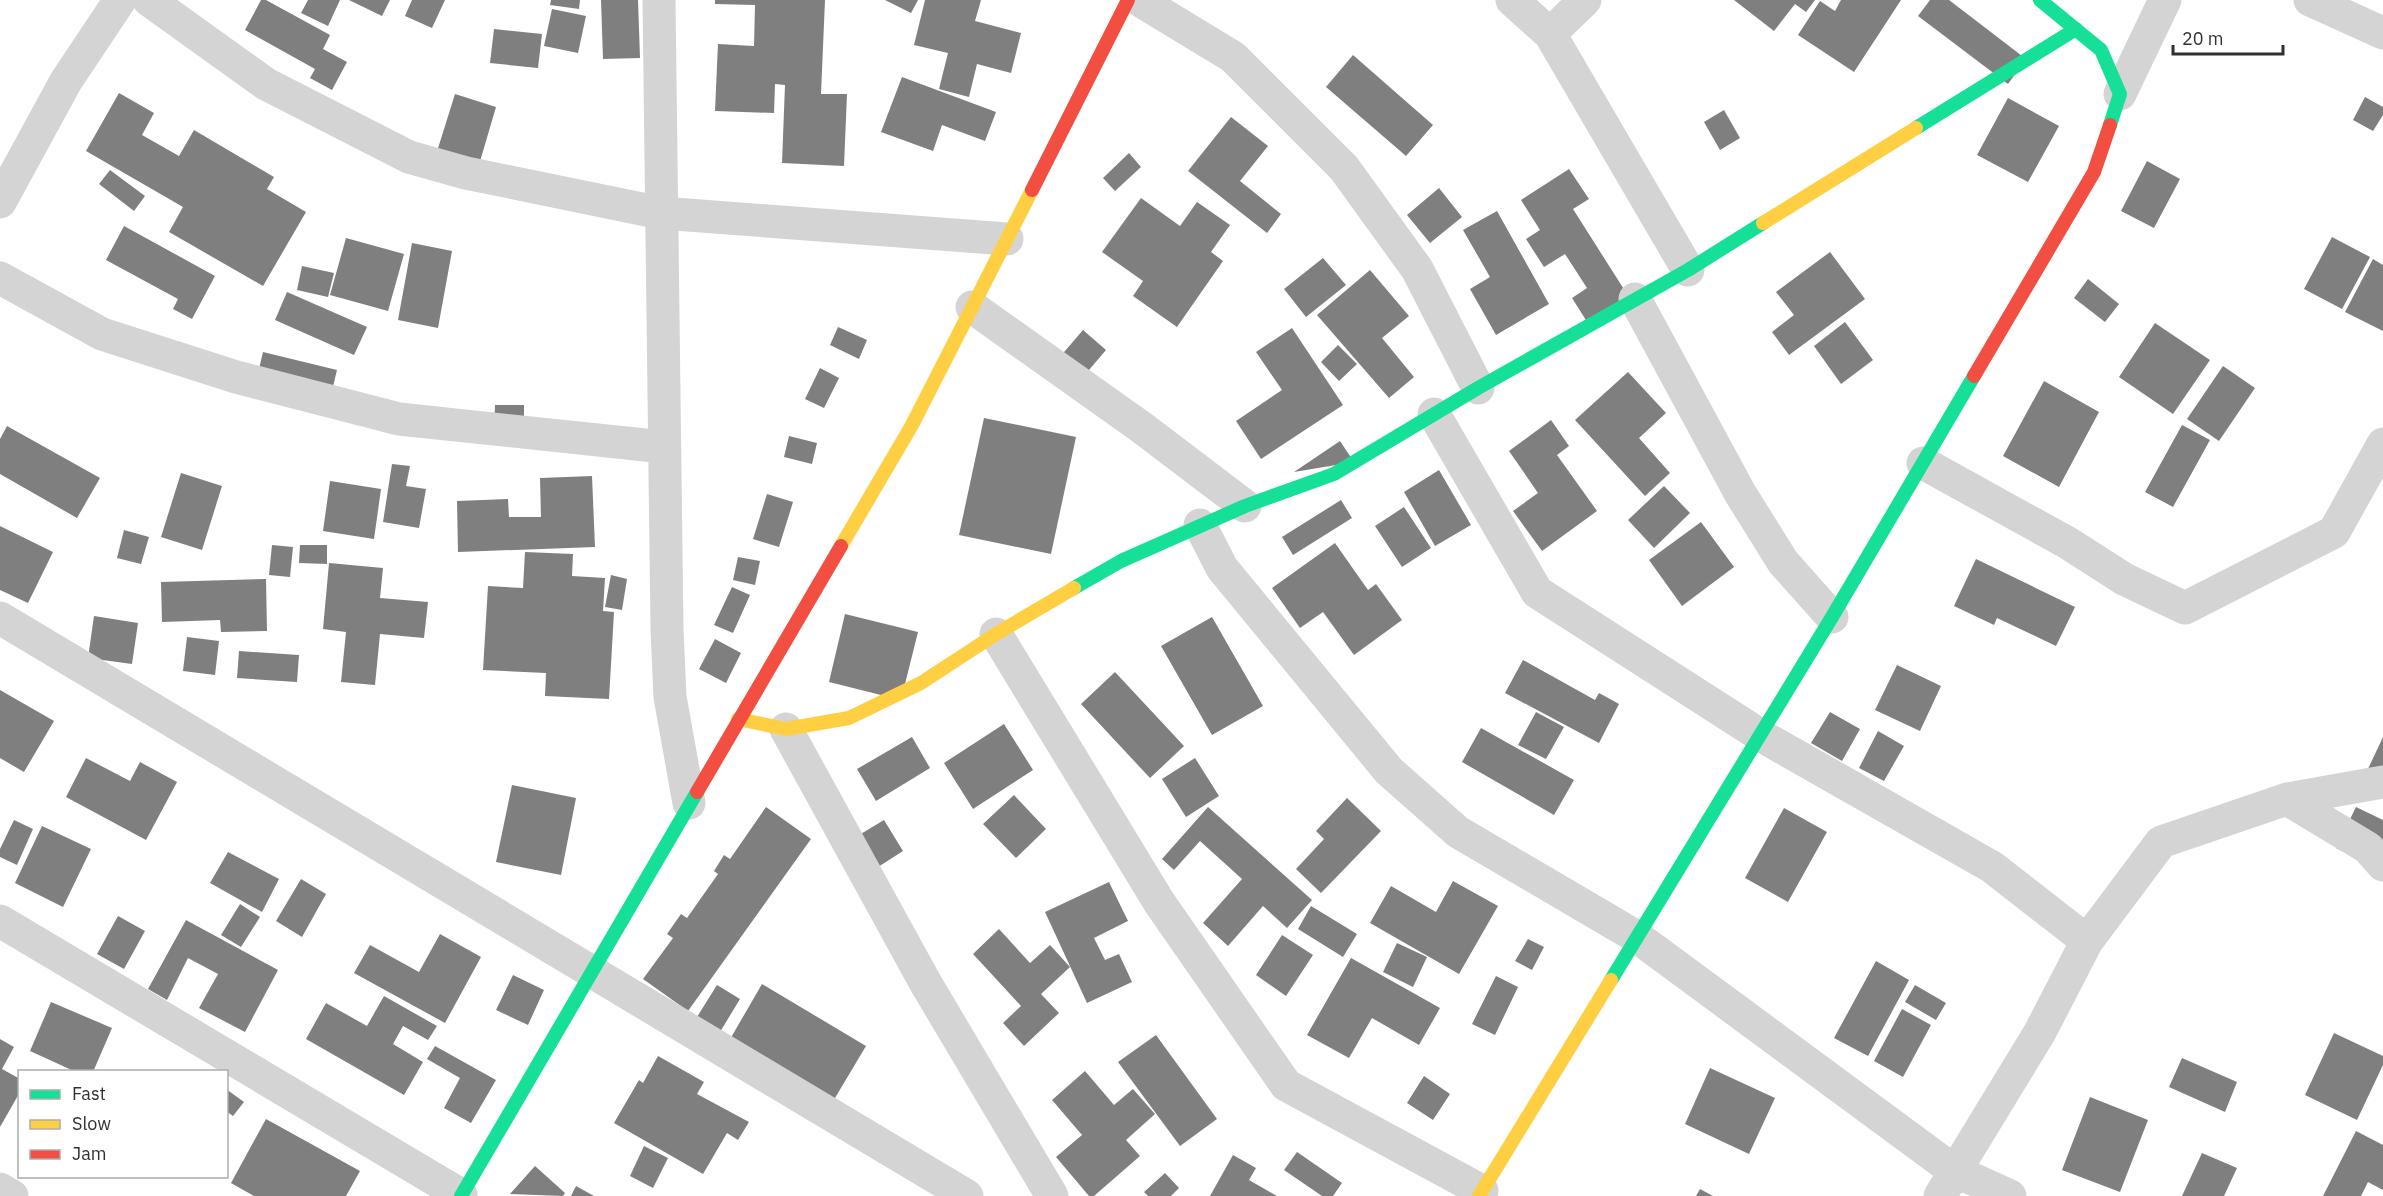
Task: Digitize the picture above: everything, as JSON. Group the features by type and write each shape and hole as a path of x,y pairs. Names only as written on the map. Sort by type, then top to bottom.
{"street":[{"path":"0,202 66,81 120,0"},
{"path":"149,0 266,84 409,156 466,173 661,213 1006,239"},
{"path":"659,0 664,447 670,697 690,803"},
{"path":"0,921 461,1196 590,971 912,425 1128,0"},
{"path":"1139,0 1233,57 1344,168 1417,269 1478,388"},
{"path":"1512,0 1550,34 1688,270"},
{"path":"1550,34 1585,0"},
{"path":"2040,0 2101,50 2120,94"},
{"path":"996,634 1159,902 1286,1085 1481,1194 1832,617 2094,172 2120,94 2165,0"},
{"path":"2310,0 2383,33"},
{"path":"738,719 786,729 849,718 921,683 996,634 1121,561 1245,506 1334,474 1478,388 1688,270 2076,28"},
{"path":"0,278 102,334 236,377 399,419 664,447"},
{"path":"1635,299 1740,493 1783,562 1832,617"},
{"path":"972,307 1141,427 1245,506"},
{"path":"1434,414 1537,592 1760,735 1992,867 2087,940"},
{"path":"1923,463 2068,543 2124,579 2185,608 2334,532 2383,444"},
{"path":"1200,525 1222,568 1389,771 1458,832 1637,937 1947,1183 2010,1196"},
{"path":"0,618 967,1196"},
{"path":"786,729 925,981 1052,1196"},
{"path":"1947,1183 2040,1032 2087,940 2161,842 2287,799 2383,782"},
{"path":"2287,799 2368,848 2383,865"},
{"path":"0,1189 12,1196"}],"building":[{"path":"261,0 266,0 330,35 323,49 347,62 332,90 310,78 315,69 245,30"},
{"path":"308,0 340,0 328,26 301,13"},
{"path":"349,0 390,0 382,16"},
{"path":"412,0 445,0 432,28 405,16"},
{"path":"551,0 580,0 579,9 550,5"},
{"path":"601,0 638,0 640,58 603,59"},
{"path":"715,0 825,0 821,94 847,94 844,166 782,163 785,85 775,84 774,113 715,111 718,44 754,46 755,5 715,4"},
{"path":"885,0 918,0 911,13"},
{"path":"925,0 981,0 975,21 1021,33 1011,73 977,64 969,97 939,89 948,53 914,45"},
{"path":"1734,0 1815,0 1806,12 1795,4 1774,31"},
{"path":"1841,0 1901,0 1854,72 1798,35 1820,1 1835,11"},
{"path":"1930,0 1949,0 2026,59 2008,84 1918,16"},
{"path":"552,9 586,16 578,53 544,46"},
{"path":"494,29 542,34 538,68 490,63"},
{"path":"1353,55 1433,125 1406,156 1326,87"},
{"path":"902,77 996,112 985,141 942,125 933,151 881,132"},
{"path":"119,93 154,113 142,135 179,156 194,130 274,177 267,189 306,212 263,286 169,232 183,207 86,151"},
{"path":"455,94 496,107 476,175 434,161"},
{"path":"2365,97 2383,107 2383,115 2373,131 2353,120"},
{"path":"2008,98 2059,126 2028,182 1977,155"},
{"path":"1724,110 1740,138 1720,150 1704,122"},
{"path":"1231,117 1268,146 1240,181 1281,214 1267,233 1188,171"},
{"path":"1129,153 1141,167 1115,191 1103,178"},
{"path":"2147,161 2180,179 2154,228 2121,211"},
{"path":"1569,169 1589,199 1573,209 1632,302 1591,328 1572,298 1587,288 1565,254 1544,267 1526,239 1540,230 1521,200"},
{"path":"110,170 145,196 134,211 99,184"},
{"path":"1439,188 1462,217 1430,243 1407,215"},
{"path":"1141,198 1180,226 1197,202 1230,225 1211,252 1223,261 1177,327 1133,296 1143,281 1102,252"},
{"path":"1497,211 1549,304 1496,335 1470,289 1490,277 1463,230"},
{"path":"124,226 215,276 192,319 173,309 178,299 106,260"},
{"path":"2332,237 2370,257 2342,309 2304,289"},
{"path":"346,238 404,254 388,311 330,295"},
{"path":"412,243 452,251 438,328 398,320"},
{"path":"1830,252 1865,299 1789,355 1772,332 1794,315 1776,292"},
{"path":"1323,258 1346,285 1306,317 1284,289"},
{"path":"2373,259 2383,265 2383,331 2345,312"},
{"path":"302,266 334,273 328,297 297,290"},
{"path":"1370,270 1409,316 1382,338 1414,377 1389,398 1317,315"},
{"path":"2088,279 2119,304 2105,322 2074,298"},
{"path":"287,292 367,327 354,355 275,320"},
{"path":"1845,322 1873,360 1841,384 1814,346"},
{"path":"2155,323 2210,360 2173,414 2119,377"},
{"path":"838,327 867,340 859,359 830,345"},
{"path":"1292,328 1343,405 1261,459 1236,421 1282,390 1256,352"},
{"path":"1083,330 1106,350 1083,377 1059,358"},
{"path":"1338,345 1357,364 1339,381 1321,362"},
{"path":"263,352 337,370 329,403 255,386"},
{"path":"2223,366 2255,388 2219,441 2187,419"},
{"path":"820,368 839,378 824,408 805,399"},
{"path":"1628,372 1666,413 1639,438 1670,473 1645,496 1575,420"},
{"path":"2044,381 2099,412 2059,487 2003,456"},
{"path":"495,405 524,405 524,429 494,429"},
{"path":"984,418 1076,437 1051,554 959,535"},
{"path":"1551,420 1569,446 1557,455 1597,511 1542,551 1513,511 1538,493 1509,451"},
{"path":"2182,425 2210,440 2173,507 2145,492"},
{"path":"7,426 100,478 77,518 0,474 0,439"},
{"path":"789,436 817,443 812,464 784,457"},
{"path":"1340,441 1354,462 1294,472"},
{"path":"392,464 410,466 406,486 426,489 419,528 383,522"},
{"path":"1439,470 1471,525 1435,546 1404,492"},
{"path":"181,473 222,486 202,550 161,537"},
{"path":"592,476 595,547 458,552 457,501 508,499 509,517 541,517 540,478"},
{"path":"330,481 381,489 374,539 323,531"},
{"path":"1664,486 1690,513 1654,548 1628,520"},
{"path":"767,494 793,502 779,547 753,539"},
{"path":"1341,500 1352,518 1293,555 1282,537"},
{"path":"1404,507 1431,548 1402,567 1375,526"},
{"path":"1701,522 1734,567 1682,606 1649,560"},
{"path":"0,526 53,552 28,603 0,590"},
{"path":"124,530 149,537 141,564 117,558"},
{"path":"1335,543 1368,590 1376,584 1402,620 1354,655 1323,612 1300,628 1272,588"},
{"path":"272,545 293,547 290,577 269,575"},
{"path":"300,545 327,545 327,564 299,563"},
{"path":"525,552 573,554 572,576 605,578 603,611 614,612 609,699 545,696 546,673 483,670 488,586 523,588"},
{"path":"738,557 760,561 755,585 733,580"},
{"path":"1976,559 2075,607 2056,646 1997,618 1994,625 1954,606"},
{"path":"329,563 383,568 380,598 428,602 424,638 380,634 375,685 341,682 346,632 323,629"},
{"path":"611,575 627,579 622,610 605,607"},
{"path":"266,579 267,631 221,632 220,620 162,622 161,582"},
{"path":"732,587 750,595 733,633 714,625"},
{"path":"845,614 918,632 901,700 829,682"},
{"path":"94,616 138,623 132,664 88,658"},
{"path":"1212,617 1263,706 1212,735 1161,646"},
{"path":"187,637 219,641 215,675 183,671"},
{"path":"715,639 741,653 726,683 699,669"},
{"path":"239,651 299,655 297,682 237,678"},
{"path":"1523,660 1595,700 1599,693 1619,704 1599,743 1505,693"},
{"path":"1897,665 1941,686 1920,731 1875,710"},
{"path":"1115,672 1184,746 1150,778 1081,704"},
{"path":"0,690 54,721 24,772 0,758"},
{"path":"1536,712 1564,727 1546,759 1518,745"},
{"path":"1830,712 1860,729 1842,761 1811,743"},
{"path":"1004,724 1033,770 973,809 944,763"},
{"path":"1481,728 1574,780 1554,815 1462,762"},
{"path":"1878,731 1904,746 1884,781 1859,768"},
{"path":"912,737 930,768 876,801 857,769"},
{"path":"2383,737 2383,778 2367,771"},
{"path":"86,758 130,781 140,762 177,782 146,840 66,797"},
{"path":"1195,758 1219,796 1186,817 1162,779"},
{"path":"512,785 576,798 561,875 496,862"},
{"path":"1014,795 1046,829 1016,858 983,824"},
{"path":"1347,798 1381,831 1321,893 1296,869 1324,839 1316,831"},
{"path":"766,807 811,839 688,1011 643,979 673,938 667,934 681,914 687,918 718,874 714,871 724,855 730,859"},
{"path":"1208,807 1312,900 1287,928 1263,906 1228,946 1203,923 1242,879 1200,841 1174,870 1162,859"},
{"path":"2356,807 2383,820 2383,871 2336,848"},
{"path":"1784,808 1827,832 1788,902 1745,878"},
{"path":"14,820 33,829 17,865 0,857 0,849"},
{"path":"884,820 903,851 878,867 859,835"},
{"path":"42,826 91,849 63,907 15,883"},
{"path":"228,852 279,879 262,912 210,883"},
{"path":"301,879 326,894 302,937 276,921"},
{"path":"1453,881 1498,906 1459,974 1370,923 1391,886 1436,912"},
{"path":"1109,882 1128,921 1094,938 1105,960 1119,954 1132,982 1087,1003 1045,912"},
{"path":"240,904 260,917 241,947 221,935"},
{"path":"1311,906 1357,934 1343,957 1298,929"},
{"path":"118,916 145,931 124,969 97,954"},
{"path":"186,920 278,970 245,1032 199,1008 218,974 188,958 167,1000 148,989"},
{"path":"999,929 1030,963 1050,945 1070,967 1041,994 1059,1013 1024,1046 1003,1023 1021,1006 973,954"},
{"path":"440,934 481,957 445,1023 354,973 370,945 419,972"},
{"path":"1282,935 1313,955 1286,996 1256,975"},
{"path":"1528,939 1544,947 1532,970 1515,961"},
{"path":"1397,943 1427,957 1413,987 1383,972"},
{"path":"1351,958 1440,1008 1419,1045 1372,1018 1349,1058 1307,1035"},
{"path":"1876,961 1909,980 1868,1056 1834,1038"},
{"path":"513,975 544,990 528,1025 496,1010"},
{"path":"1496,976 1518,987 1495,1035 1472,1024"},
{"path":"762,984 866,1046 832,1103 729,1041"},
{"path":"717,985 740,999 720,1032 697,1017"},
{"path":"1915,985 1946,1003 1936,1020 1905,1002"},
{"path":"384,996 437,1026 428,1040 403,1026 393,1044 423,1062 404,1095 306,1039 326,1003 367,1026"},
{"path":"51,1002 112,1028 94,1070 72,1070 30,1051"},
{"path":"1902,1009 1931,1025 1903,1077 1874,1061"},
{"path":"2334,1033 2383,1056 2383,1065 2357,1120 2305,1095"},
{"path":"1156,1035 1217,1119 1180,1146 1118,1062"},
{"path":"0,1039 14,1047 2,1069 18,1078 18,1096 0,1127"},
{"path":"435,1046 496,1080 471,1123 444,1108 460,1078 427,1059"},
{"path":"658,1056 704,1082 697,1094 749,1122 738,1140 727,1133 703,1174 614,1123 639,1080 643,1083"},
{"path":"2182,1058 2237,1082 2225,1112 2169,1087"},
{"path":"1710,1068 1775,1098 1749,1154 1685,1124"},
{"path":"1085,1071 1114,1105 1133,1089 1155,1114 1126,1140 1140,1156 1094,1196 1089,1196 1056,1157 1082,1135 1052,1100"},
{"path":"1424,1076 1450,1094 1433,1120 1407,1103"},
{"path":"228,1090 244,1102 233,1116 228,1112"},
{"path":"2090,1097 2148,1120 2120,1192 2062,1170"},
{"path":"266,1119 360,1171 346,1196 254,1196 231,1183"},
{"path":"2356,1131 2383,1145 2383,1190 2368,1182 2361,1196 2323,1196"},
{"path":"644,1146 668,1158 653,1188 630,1176"},
{"path":"1297,1152 1342,1183 1333,1196 1322,1196 1284,1170"},
{"path":"2202,1153 2237,1168 2224,1196 2182,1196"},
{"path":"1233,1155 1256,1168 1249,1180 1277,1196 1210,1196"},
{"path":"535,1166 565,1193 563,1196 510,1194"},
{"path":"1165,1173 1179,1188 1171,1196 1148,1196 1144,1192"},
{"path":"576,1186 594,1196 571,1196"},
{"path":"1700,1189 1713,1196 1696,1196"}],"traffic: fast":[{"path":"2040,0 2101,50 2120,94 2110,125"},
{"path":"1916,128 2076,29"},
{"path":"1074,588 1121,561 1245,506 1334,474 1478,388 1688,270 1763,223"},
{"path":"1611,980 1832,617 1974,376"},
{"path":"461,1196 697,792"}],"traffic: slow":[{"path":"1763,223 1916,128"},
{"path":"841,546 912,425 1032,190"},
{"path":"738,719 786,729 849,718 921,683 996,634 1074,588"},
{"path":"1479,1196 1611,980"}],"traffic: jam":[{"path":"1032,190 1128,0"},
{"path":"1974,376 2094,172 2110,125"},
{"path":"697,792 841,546"}]}
